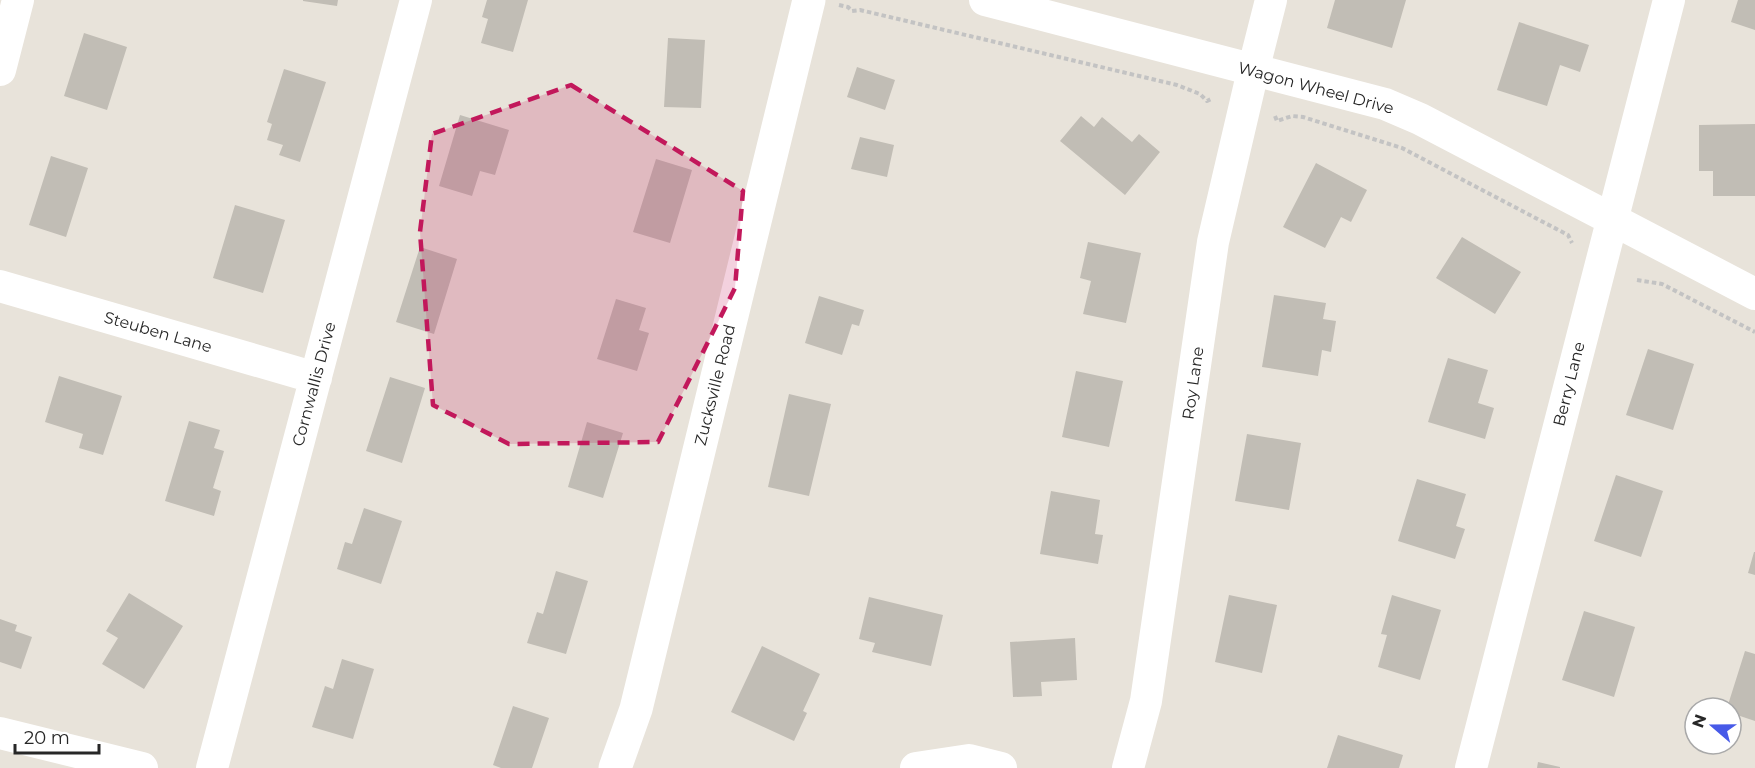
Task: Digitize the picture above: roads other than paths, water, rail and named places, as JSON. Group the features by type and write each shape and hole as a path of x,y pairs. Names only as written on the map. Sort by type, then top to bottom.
{"street":[{"path":"0,70 18,0"},
{"name":"Cornwallis Drive","path":"212,768 416,0"},
{"name":"Zucksville Road","path":"615,768 636,709 809,0"},
{"name":"Wagon Wheel Drive","path":"985,0 1360,97 1401,110 1755,294"},
{"name":"Roy Lane","path":"1128,768 1146,701 1213,242 1271,0"},
{"name":"Berry Lane","path":"1471,768 1669,0"},
{"name":"Steuben Lane","path":"0,286 316,378"},
{"path":"0,733 142,768"},
{"path":"916,768 969,760 1001,768"}]}
